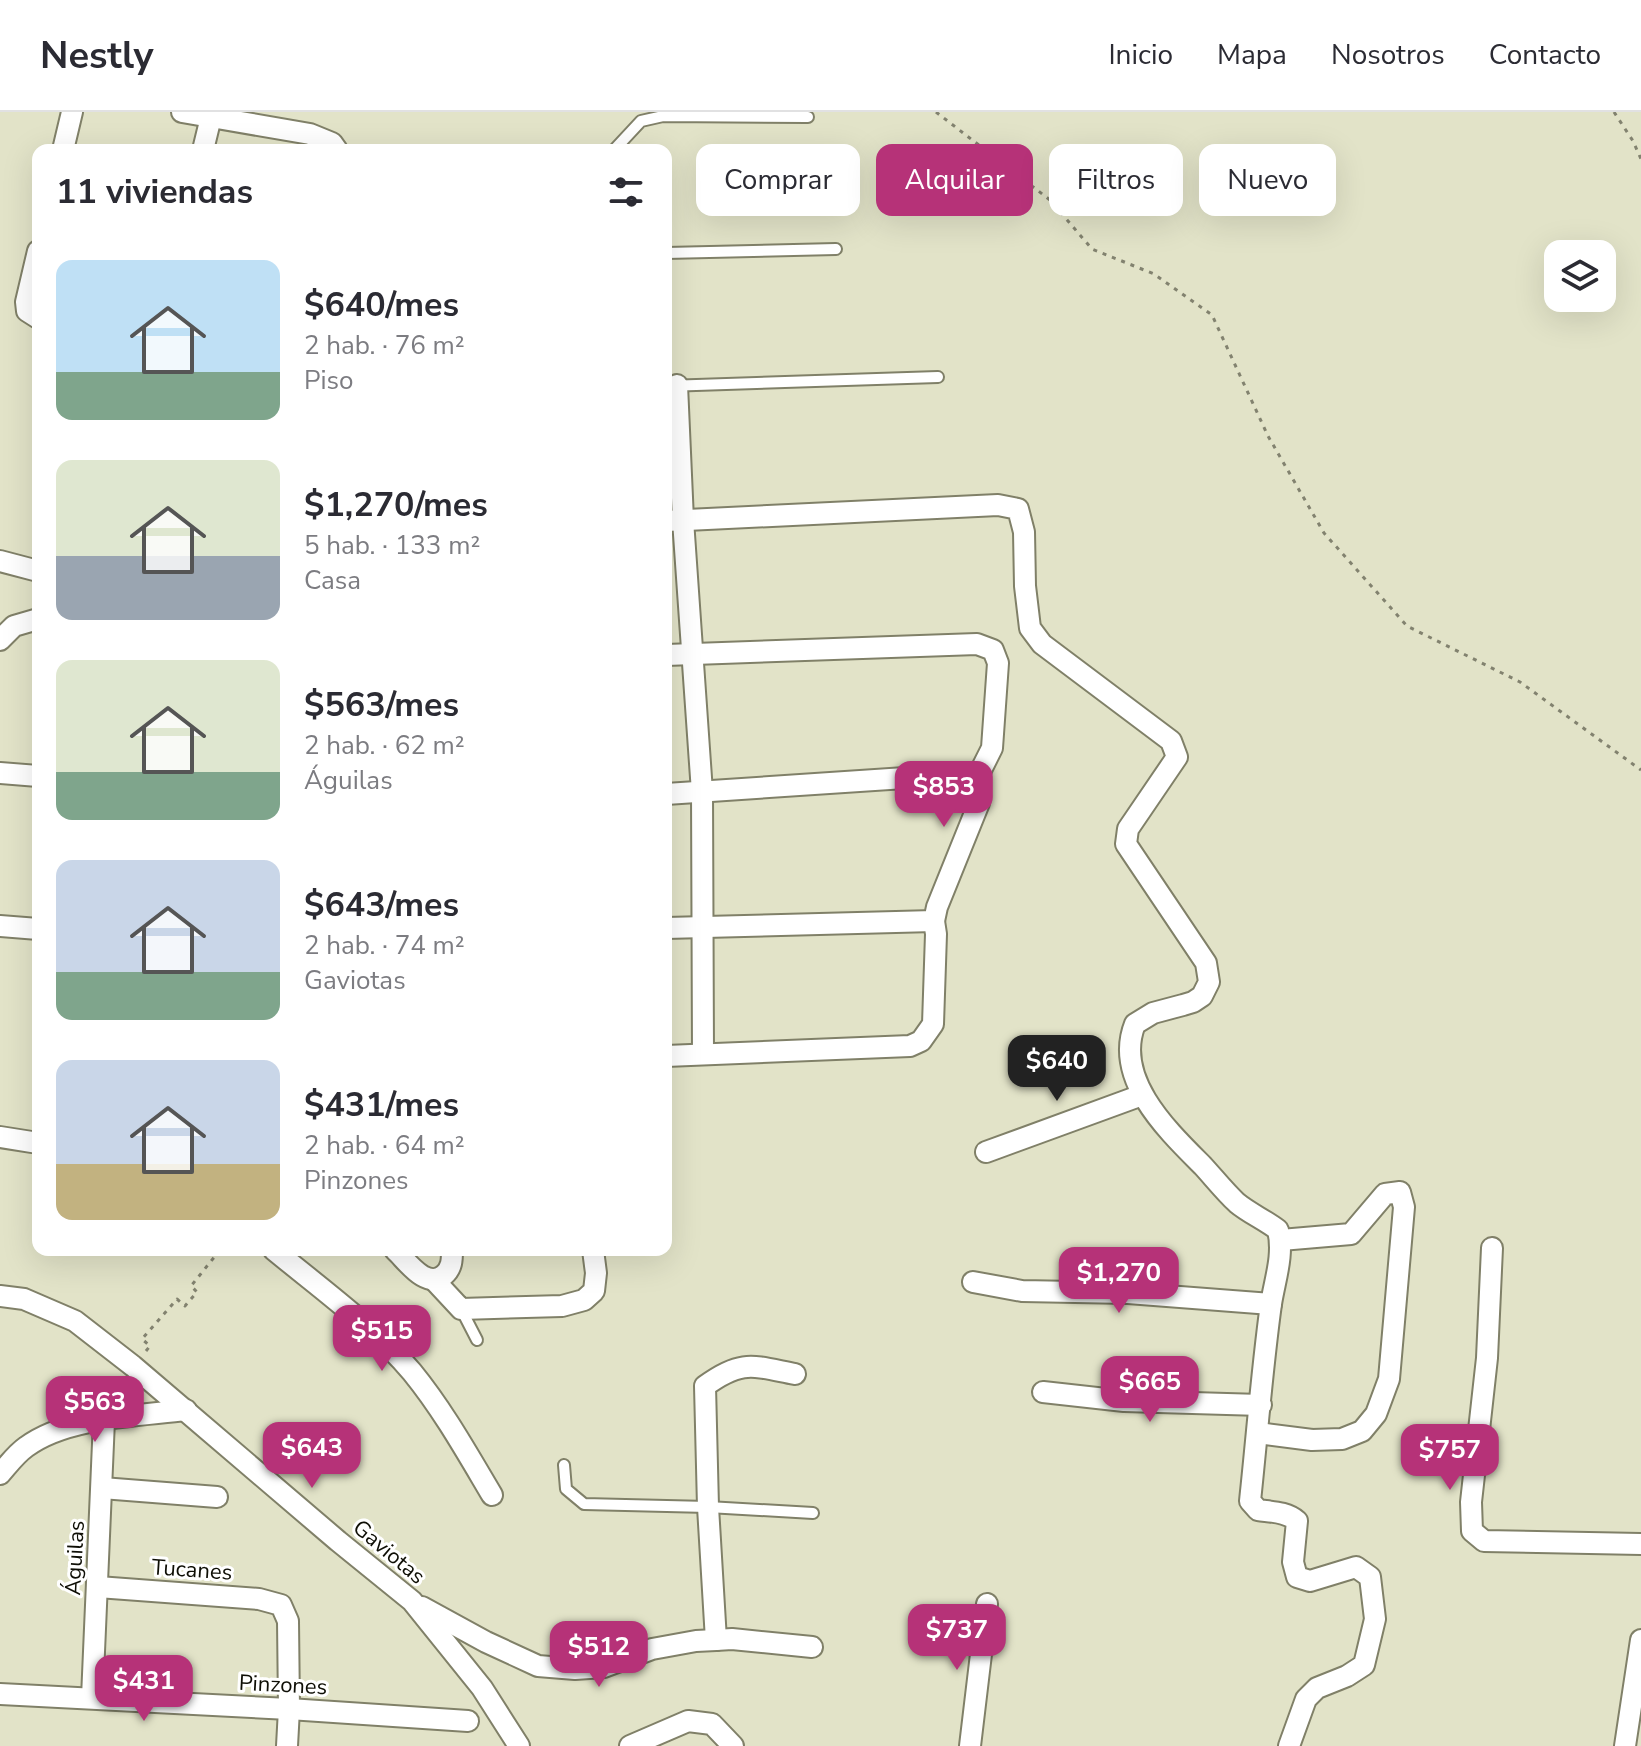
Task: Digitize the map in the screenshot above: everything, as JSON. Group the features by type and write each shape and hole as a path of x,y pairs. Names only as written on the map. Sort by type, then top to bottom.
{"street":[{"path":"64,144 72,112"},
{"path":"182,112 310,134 333,144"},
{"path":"204,144 211,117"},
{"path":"32,276 26,302 27,311 32,314"},
{"path":"672,431 674,520 691,654 702,792 703,1054"},
{"path":"674,520 998,505 1018,509 1024,532 1030,628 1042,644 1171,741 1177,757 1128,829 1126,844 1206,963 1209,982 1202,996 1193,1002 1153,1013 1135,1024 1129,1045 1131,1064 1142,1095 1165,1127 1238,1204 1278,1230 1281,1240 1250,1501 1258,1510 1278,1512 1297,1521 1293,1562 1297,1577 1310,1581 1356,1567 1370,1577 1373,1597 1375,1619 1364,1665 1347,1676 1317,1688 1306,1699 1289,1746"},
{"path":"0,561 32,569"},
{"path":"0,640 14,626 32,621"},
{"path":"672,655 977,644 993,650 998,663 992,748 976,780"},
{"path":"0,773 32,776"},
{"path":"672,794 965,774 976,780 982,791 937,907 934,921 933,1024 921,1041 910,1046 672,1056"},
{"path":"672,928 934,921"},
{"path":"0,926 32,929"},
{"path":"986,1152 1142,1095"},
{"path":"0,1137 32,1142"},
{"path":"1258,1433 1312,1440 1342,1439 1362,1431 1376,1414 1389,1379 1404,1207 1400,1192 1385,1194 1351,1234 1281,1240"},
{"path":"1492,1248 1487,1358 1471,1502 1472,1531 1484,1541 1641,1544"},
{"path":"281,1256 363,1323 410,1370 451,1424 492,1495"},
{"path":"401,1256 422,1276 434,1280 461,1309 552,1307 584,1300 594,1291 594,1256"},
{"path":"434,1280 449,1268 451,1256"},
{"path":"973,1282 1022,1291 1128,1293 1271,1304"},
{"name":"Gaviotas","path":"0,1296 24,1299 75,1321 186,1410 412,1601 482,1688 519,1746"},
{"path":"716,1640 705,1386 724,1372 749,1365 795,1374"},
{"path":"1043,1392 1124,1401 1261,1405"},
{"path":"0,1474 24,1448 46,1434 68,1426 186,1410"},
{"name":"Águilas","path":"92,1698 104,1420"},
{"path":"102,1488 217,1497"},
{"name":"Tucanes","path":"98,1587 259,1599 281,1605 288,1621 289,1709"},
{"path":"412,1601 486,1642 538,1666 575,1669 604,1667 652,1649 696,1641 732,1639 812,1647"},
{"path":"970,1746 987,1604"},
{"path":"1625,1746 1641,1640"},
{"name":"Pinzones","path":"0,1694 468,1721"},
{"path":"287,1746 289,1709"},
{"path":"630,1746 688,1721 712,1724 733,1746"}],"lane":[{"path":"620,144 641,121 663,116 808,117"},
{"path":"672,253 836,249"},
{"path":"672,386 938,377"},
{"path":"461,1309 477,1340"},
{"path":"564,1465 566,1489 584,1504 813,1513"}],"path":[{"path":"936,112 1050,200 1092,249 1154,274 1212,315 1268,436 1324,533 1407,626 1520,682 1641,770"},
{"path":"1614,112 1641,159"},
{"path":"133,1366 150,1346 142,1339 177,1299 185,1306 197,1292 191,1286 215,1256"}]}
